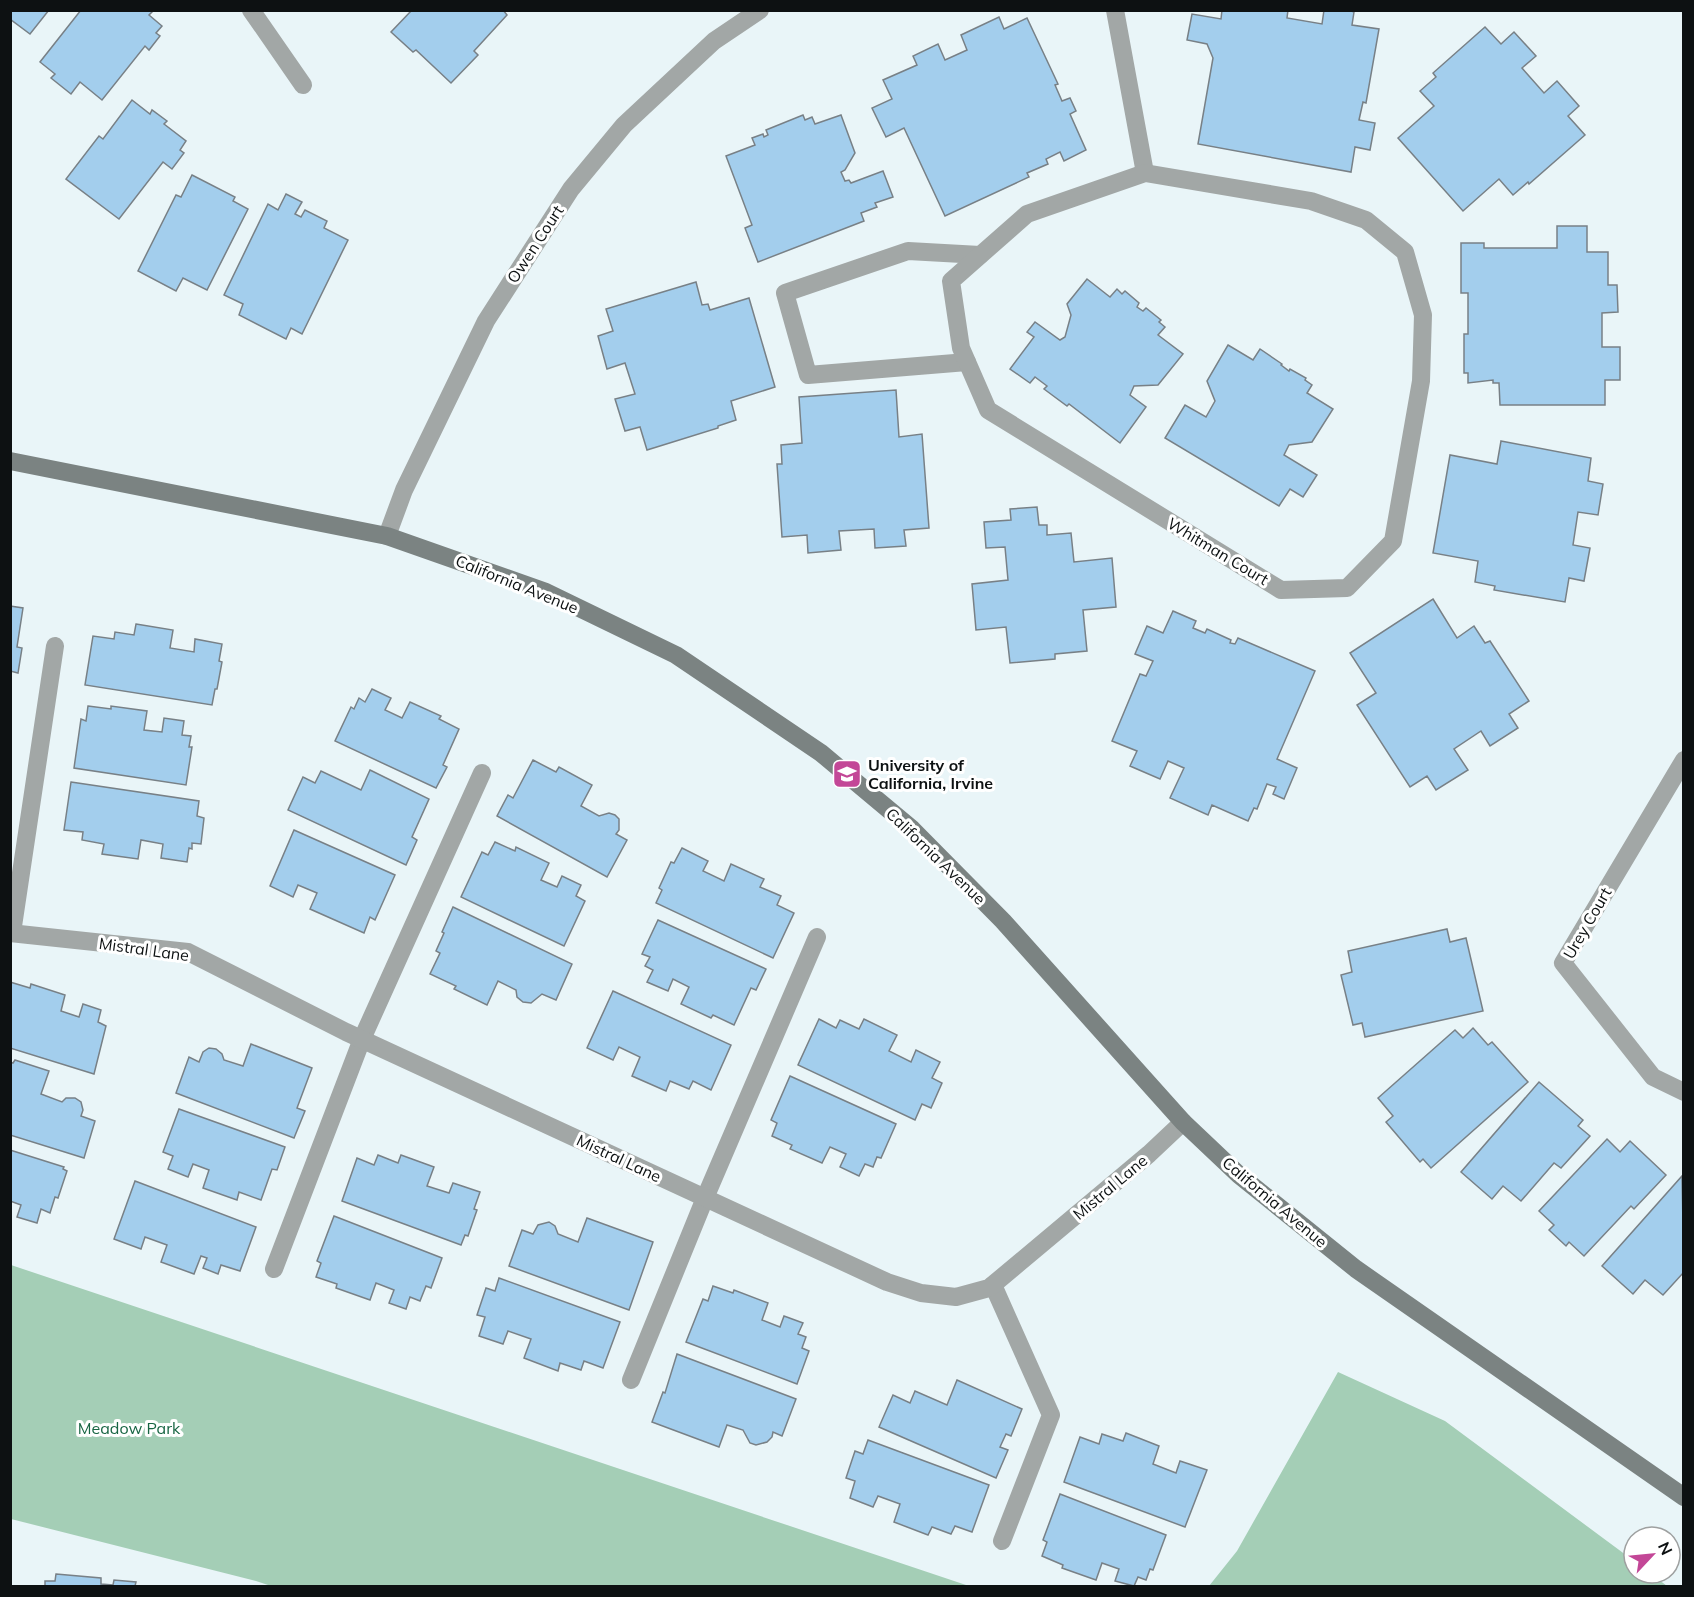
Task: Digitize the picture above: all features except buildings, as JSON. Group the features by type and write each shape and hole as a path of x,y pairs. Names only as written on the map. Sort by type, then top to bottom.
{"street":[{"path":"251,10 303,85"},
{"name":"Owen Court","path":"387,536 404,490 486,321 571,189 624,125 714,41 760,10"},
{"path":"1115,10 1145,173"},
{"name":"Whitman Court","path":"1145,173 1311,201 1366,220 1405,252 1423,315 1421,381 1393,541 1347,588 1281,590 988,410 961,348 951,281 1027,214 1145,173"},
{"path":"967,362 808,375 785,292 908,251 980,255"},
{"name":"California Avenue","path":"10,461 387,536 546,592 676,655 821,753 912,828 1003,921 1183,1122 1239,1175 1356,1269 1683,1497"},
{"path":"11,933 55,646"},
{"name":"Urey Court","path":"1683,759 1563,963 1653,1077 1683,1092"},
{"path":"274,1269 362,1039 482,773"},
{"name":"Mistral Lane","path":"11,933 188,952 362,1039 887,1282 921,1293 956,1297 993,1285 1149,1154 1183,1122"},
{"path":"631,1380 705,1198 817,937"},
{"path":"993,1285 1051,1415 1002,1541"}],"green space":[{"name":"Meadow Park","path":"10,1265 969,1586 271,1586 11,1519"},
{"path":"1338,1372 1445,1421 1622,1552 1622,1585 1667,1586 1209,1586 1237,1551"}],"place":[{"name":"University of California, Irvine","path":"847,774"}]}
